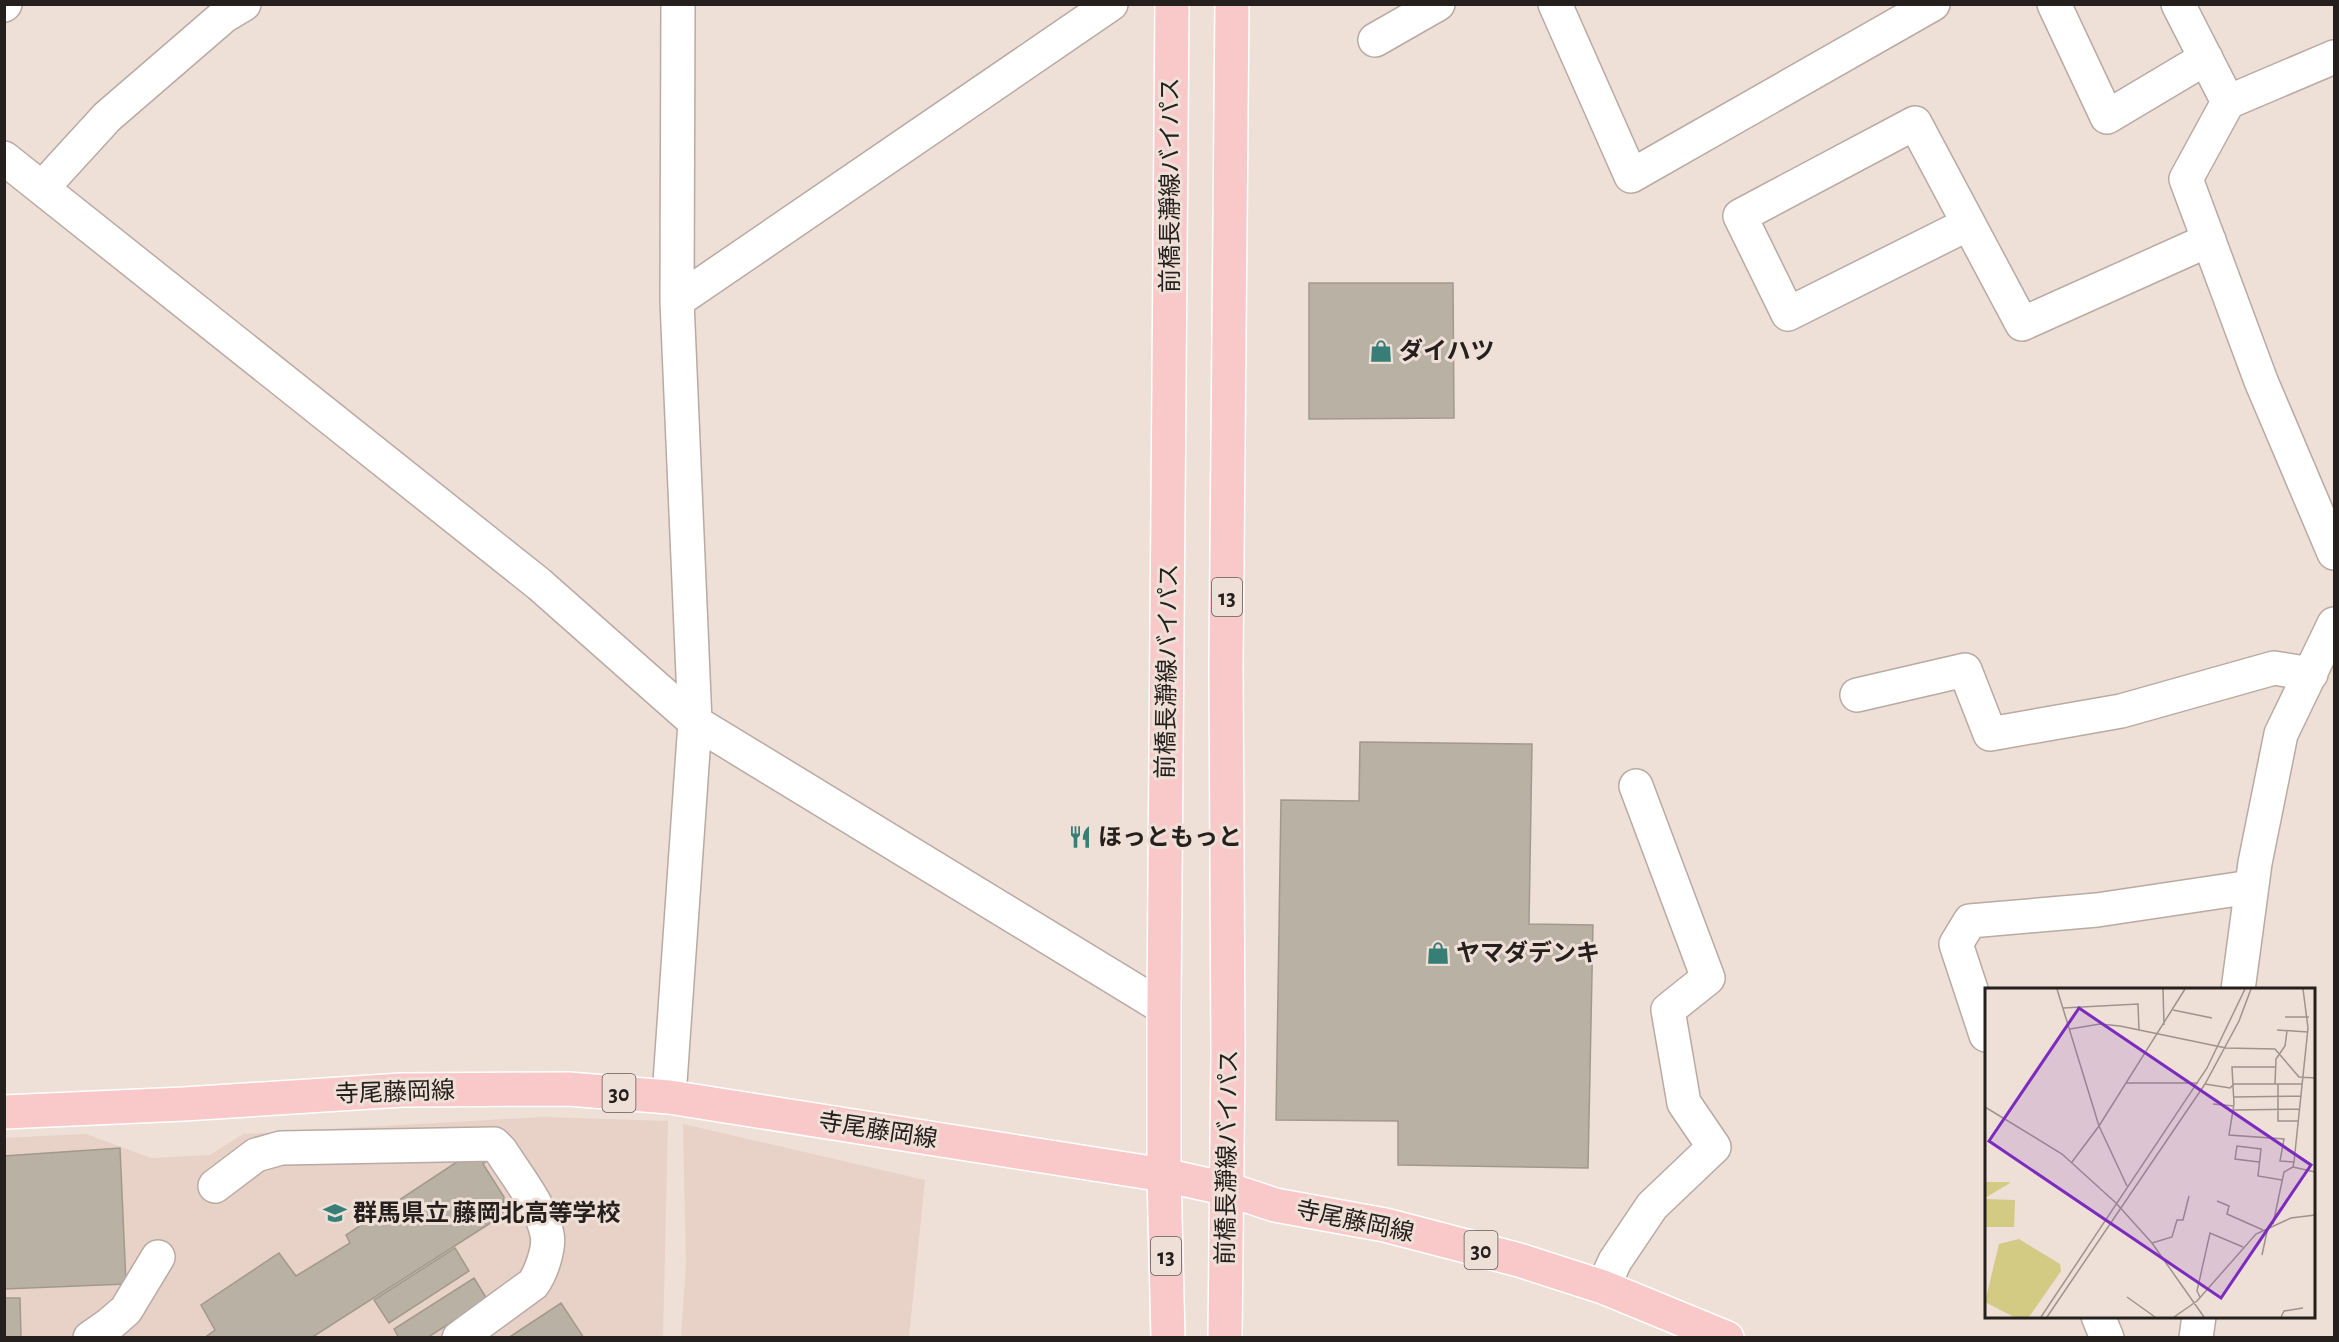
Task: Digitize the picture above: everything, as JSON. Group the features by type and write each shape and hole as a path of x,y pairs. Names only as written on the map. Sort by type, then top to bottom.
{"main road":[{"name":"前橋長瀞線バイパス","path":"1168,1338 1164,1175 1164,1008 1172,4"},
{"name":"前橋長瀞線バイパス","path":"1225,1338 1226,666 1232,4"},
{"name":"寺尾藤岡線","path":"4,1112 184,1104 402,1090 568,1089 669,1097 1164,1175 1227,1189 1275,1205 1385,1225 1496,1254 1603,1287 1727,1338"}],"street":[{"path":"43,187 107,117 224,16 244,4"},
{"path":"669,1097 695,722 677,301 678,4"},
{"path":"677,301 1111,4"},
{"path":"1375,40 1438,4"},
{"path":"1555,4 1631,176 1933,4"},
{"path":"2054,4 2107,117 2206,58"},
{"path":"2178,4 2228,102"},
{"path":"2334,57 2228,102 2187,179 2261,381 2334,553"},
{"path":"1968,224 1788,314 1740,216 1915,123 2022,324 2209,240"},
{"path":"4,158 539,584 695,722 1164,1008"},
{"path":"2238,988 2252,887 2282,734 2333,630"},
{"path":"1857,695 1965,670 1990,734 2121,711 2274,668 2311,674"},
{"path":"1603,1287 1614,1261 1652,1206 1714,1147 1684,1103 1668,1010 1708,978 1636,786"},
{"path":"1985,1032 1956,944 1970,921 2097,910 2252,887"},
{"path":"215,1186 256,1155 281,1148 494,1144 501,1151 540,1214 548,1236 541,1272 533,1284 459,1338"},
{"path":"90,1338 126,1310 158,1257"},
{"path":"2098,1318 2107,1338"},
{"path":"2196,1338 2199,1318"}],"shaded area":[{"name":"群馬県立 藤岡北高等学校","path":"543,1117 668,1121 663,1337 5,1337 4,1138 86,1134 151,1158 210,1155 243,1134"},
{"path":"683,1124 925,1180 909,1337 681,1337 686,1265"}],"building":[{"name":"ダイハツ","path":"1309,283 1453,283 1454,418 1309,419"},
{"path":"1360,742 1532,744 1529,924 1593,925 1588,1168 1398,1165 1398,1121 1276,1120 1281,800 1359,801"},
{"path":"120,1148 126,1284 4,1289 4,1156"},
{"path":"478,1148 488,1160 483,1164 504,1197 503,1215 311,1338 204,1338 215,1330 201,1305 279,1253 296,1276 350,1243 346,1235"},
{"path":"455,1248 469,1271 389,1323 374,1300"},
{"path":"474,1278 487,1299 427,1338 399,1338 394,1329"},
{"path":"4,1298 20,1298 21,1338 4,1338"},
{"path":"561,1303 584,1338 508,1338"}],"place":[{"name":"ダイハツ","path":"1381,351"},
{"name":"ほっともっと","path":"1080,837"},
{"name":"ヤマダデンキ","path":"1438,953"},
{"name":"群馬県立 藤岡北高等学校","path":"335,1213"}]}
